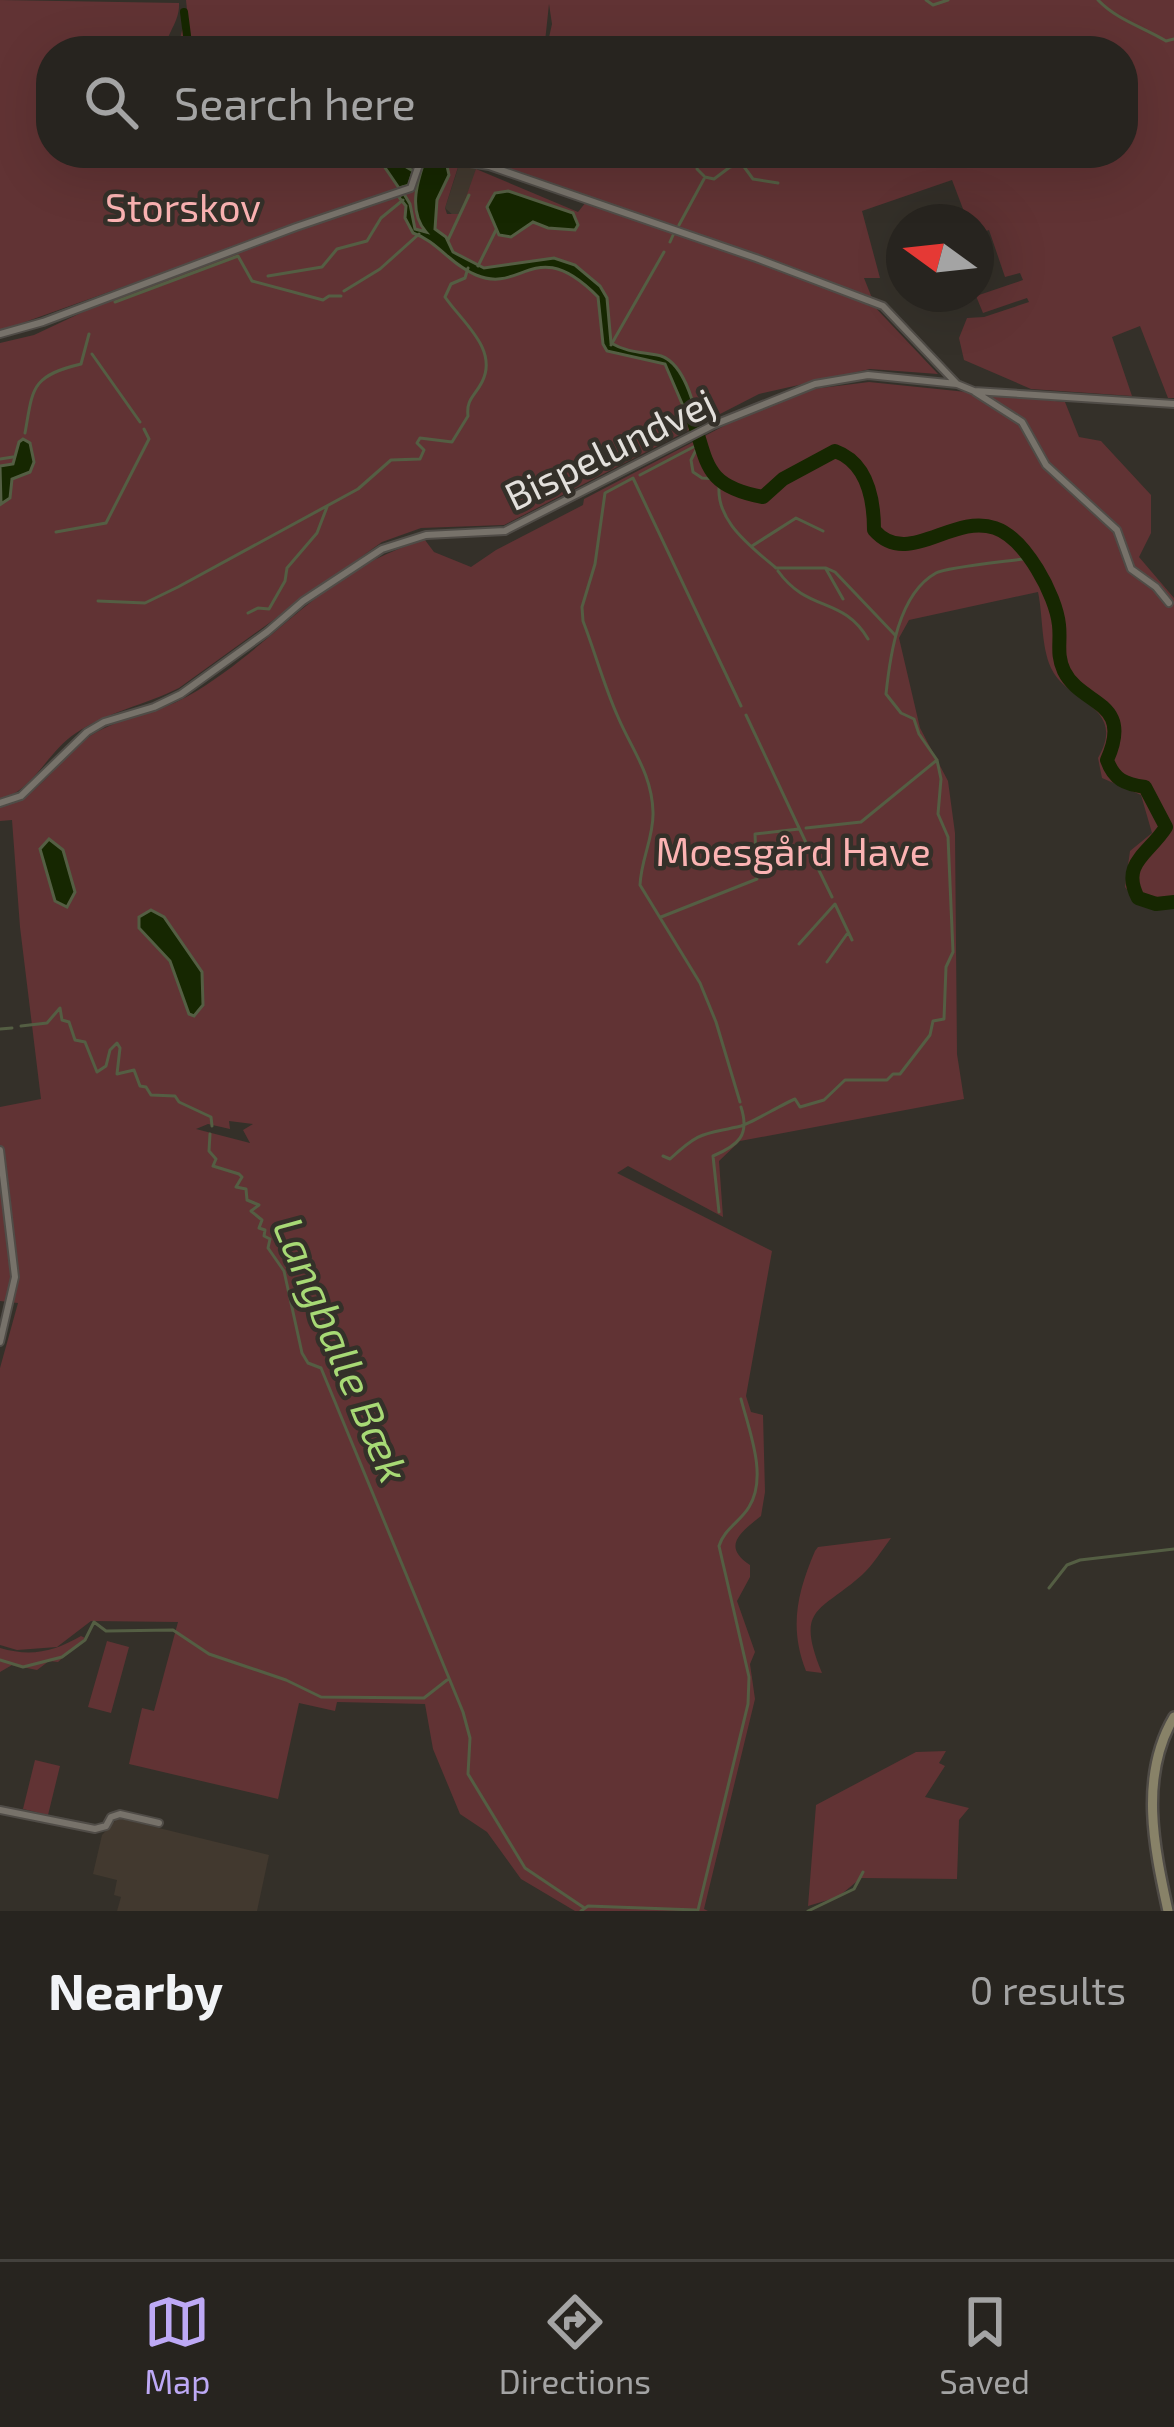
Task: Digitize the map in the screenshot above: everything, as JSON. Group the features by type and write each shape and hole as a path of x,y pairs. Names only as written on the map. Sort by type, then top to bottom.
{"street":[{"path":"0,334 414,185 418,168"},
{"path":"495,168 883,306 957,384"},
{"name":"Bispelundvej","path":"0,803 21,796 87,732 181,694 382,548 426,536 505,531 778,397 843,377 868,375 957,384 974,391 1174,404"},
{"path":"974,391 1022,422 1056,476 1122,536 1131,569 1156,586 1169,603"},
{"path":"0,1150 15,1277 0,1342"},
{"path":"1168,1911 1152,1786 1160,1745 1174,1717"},
{"path":"0,1810 95,1829 120,1814 159,1823"}],"shaded area":[{"path":"385,168 413,171 409,185 399,188"},
{"path":"423,168 447,168 449,175 437,200 435,229 446,237 453,252 484,268 554,258 575,265 600,286 607,298 611,343 666,358 674,365 686,383 699,426 693,429 665,364 607,351 598,297 577,278 544,267 506,278 476,275 413,233 405,218 406,206 398,196 404,194 410,204 415,229 426,232 417,214"},
{"path":"458,168 477,168 460,214 454,216 445,208"},
{"path":"508,191 573,213 578,225 575,230 533,222 511,237 499,235 487,207 495,193"},
{"path":"23,439 30,443 34,462 30,472 12,479 10,498 1,504 0,466 13,464"},
{"path":"49,839 63,850 75,892 67,907 55,901 40,849"},
{"path":"151,910 164,917 202,972 203,1005 194,1016 189,1014 170,961 139,928 139,917"},
{"path":"118,1818 269,1855 257,1911 117,1911 121,1897 114,1895 117,1880 93,1874 102,1835"}],"green space":[{"name":"Storskov","path":"0,0 179,3 169,36 36,36 36,168 385,168 399,188 0,331"},
{"path":"186,0 1174,0 1174,398 1168,398 1140,326 1112,337 1132,396 1031,389 964,360 959,338 967,318 1029,302 1027,298 994,309 994,290 1023,280 1020,273 1005,277 994,245 994,204 961,204 952,180 862,211 880,278 864,278 872,298 510,168 1138,168 1138,36 549,36 549,4 546,36 181,36"},
{"path":"448,168 458,168 447,214 460,214 476,169 578,212 586,202 872,304 938,374 870,369 759,394 504,525 421,528 382,542 179,688 76,733 22,788 0,800 0,343 34,335 102,303 416,188 416,210 438,233 437,200"},
{"name":"Moesgård Have","path":"869,382 1065,402 1079,437 1101,441 1151,495 1151,533 1139,557 1174,598 1174,908 1139,905 1125,887 1130,851 1152,833 1141,795 1102,778 1098,758 1106,727 1101,716 1051,668 1038,592 909,620 899,638 920,728 948,781 955,833 957,1054 964,1099 740,1141 719,1161 723,1217 628,1166 617,1173 772,1251 746,1396 751,1412 763,1415 765,1492 761,1516 735,1545 750,1565 750,1577 737,1601 755,1652 750,1664 755,1699 704,1909 708,1911 575,1911 521,1879 487,1832 460,1814 433,1749 425,1704 337,1702 335,1711 299,1703 278,1799 129,1764 142,1708 154,1711 178,1622 91,1621 57,1647 17,1650 0,1645 0,1368 18,1303 0,1301 0,1107 41,1099 12,820 0,821 0,807 25,797 86,739 188,696 219,676 357,569 425,540 434,552 471,567 583,505 584,499 741,417 813,389","holes":["164,917 201,972 189,1014 170,961 147,933","229,1121 253,1124 243,1130 250,1143 196,1129 208,1124 230,1129"]},
{"path":"891,1538 866,1571 816,1614 811,1635 822,1673 806,1671 797,1611 815,1551"},
{"path":"85,1638 58,1662 49,1661 37,1670 12,1665 0,1672 0,1648 42,1651"},
{"path":"107,1641 129,1647 111,1713 88,1707"},
{"path":"946,1751 939,1763 945,1766 925,1797 969,1808 959,1820 957,1879 861,1878 838,1897 808,1906 816,1805 916,1752"},
{"path":"35,1760 60,1766 48,1815 23,1809"}],"waterway":[{"path":"926,0 933,5 948,0"},
{"path":"1098,0 1166,41 1174,39"},
{"path":"184,12 187,36"},
{"path":"697,168 704,176"},
{"path":"705,177 714,179 729,168"},
{"path":"745,168 753,179 778,183"},
{"path":"679,225 704,179"},
{"path":"448,240 469,195"},
{"path":"268,276 322,267 337,249 367,241 381,218 403,200"},
{"path":"478,266 496,230"},
{"path":"670,242 674,233"},
{"path":"344,291 380,269 419,234"},
{"path":"611,345 664,252"},
{"path":"115,302 238,256 252,281 323,300 341,296"},
{"path":"98,601 145,603 358,489 391,460 420,459 424,450 417,443 420,438 452,442 486,370 482,347 445,297 451,284 465,278 468,268"},
{"path":"25,433 37,386 52,374 81,364 89,334"},
{"path":"92,354 140,422"},
{"path":"690,411 710,468 728,486 763,497 783,479 835,451 862,473 873,506 874,530 887,540 916,543 979,525 995,528 1017,543 1052,599 1064,671 1110,715 1114,726 1107,760 1110,767 1121,780 1145,787 1166,827 1134,867 1138,898 1156,904 1174,902"},
{"path":"56,532 106,523 149,439 144,429"},
{"path":"640,475 699,444"},
{"path":"698,446 691,460 693,472 718,479"},
{"path":"0,459 13,457"},
{"path":"740,1102 700,983 640,885 653,821 652,798 583,621 605,493 633,478 741,706"},
{"path":"720,480 727,518 755,550 776,568 835,572 895,635"},
{"path":"248,613 269,609 287,568 317,533 327,507"},
{"path":"752,546 796,518 823,531"},
{"path":"663,1156 670,1159 696,1138 746,1124 795,1099 800,1107 824,1100 845,1080 887,1080 900,1074 930,1035 933,1021 944,1019 946,967 953,952 948,837 938,814 941,779 937,760 914,719 901,713 886,694 890,662 905,610 936,573 1030,558"},
{"path":"826,569 843,599"},
{"path":"778,571 801,593 848,616 868,639"},
{"path":"746,715 808,847"},
{"path":"806,828 861,822 937,760"},
{"path":"661,917 757,879 755,834 799,829"},
{"path":"811,854 832,897"},
{"path":"799,944 835,904 852,940"},
{"path":"827,962 847,934"},
{"path":"21,1026 47,1023 60,1008 75,1040 85,1042 97,1072 106,1066 117,1043 117,1074 134,1070 140,1086 151,1095 175,1096 211,1117 212,1126"},
{"path":"0,1029 12,1028"},
{"path":"719,1212 713,1156 740,1138 741,1107"},
{"name":"Langballe Bæk","path":"210,1134 209,1151 216,1159 213,1166 239,1174 236,1187 246,1189 247,1200 259,1205 251,1211 262,1220 259,1228 265,1230 268,1248 284,1271 302,1353 308,1363 321,1368 463,1712 470,1738 468,1774 525,1868 583,1907"},
{"path":"698,1910 748,1704 749,1677 719,1546 749,1507 757,1482 741,1399"},
{"name":"Langballe Bæk","path":"1049,1588 1067,1565 1080,1560 1174,1549"},
{"name":"Langballe Bæk","path":"0,1660 23,1667 62,1657 85,1640 94,1622 106,1631 173,1630 209,1654 321,1697 424,1698 447,1680"},
{"name":"Langballe Bæk","path":"808,1911 854,1889 863,1872"},
{"name":"Langballe Bæk","path":"581,1911 588,1906 696,1910"}]}
